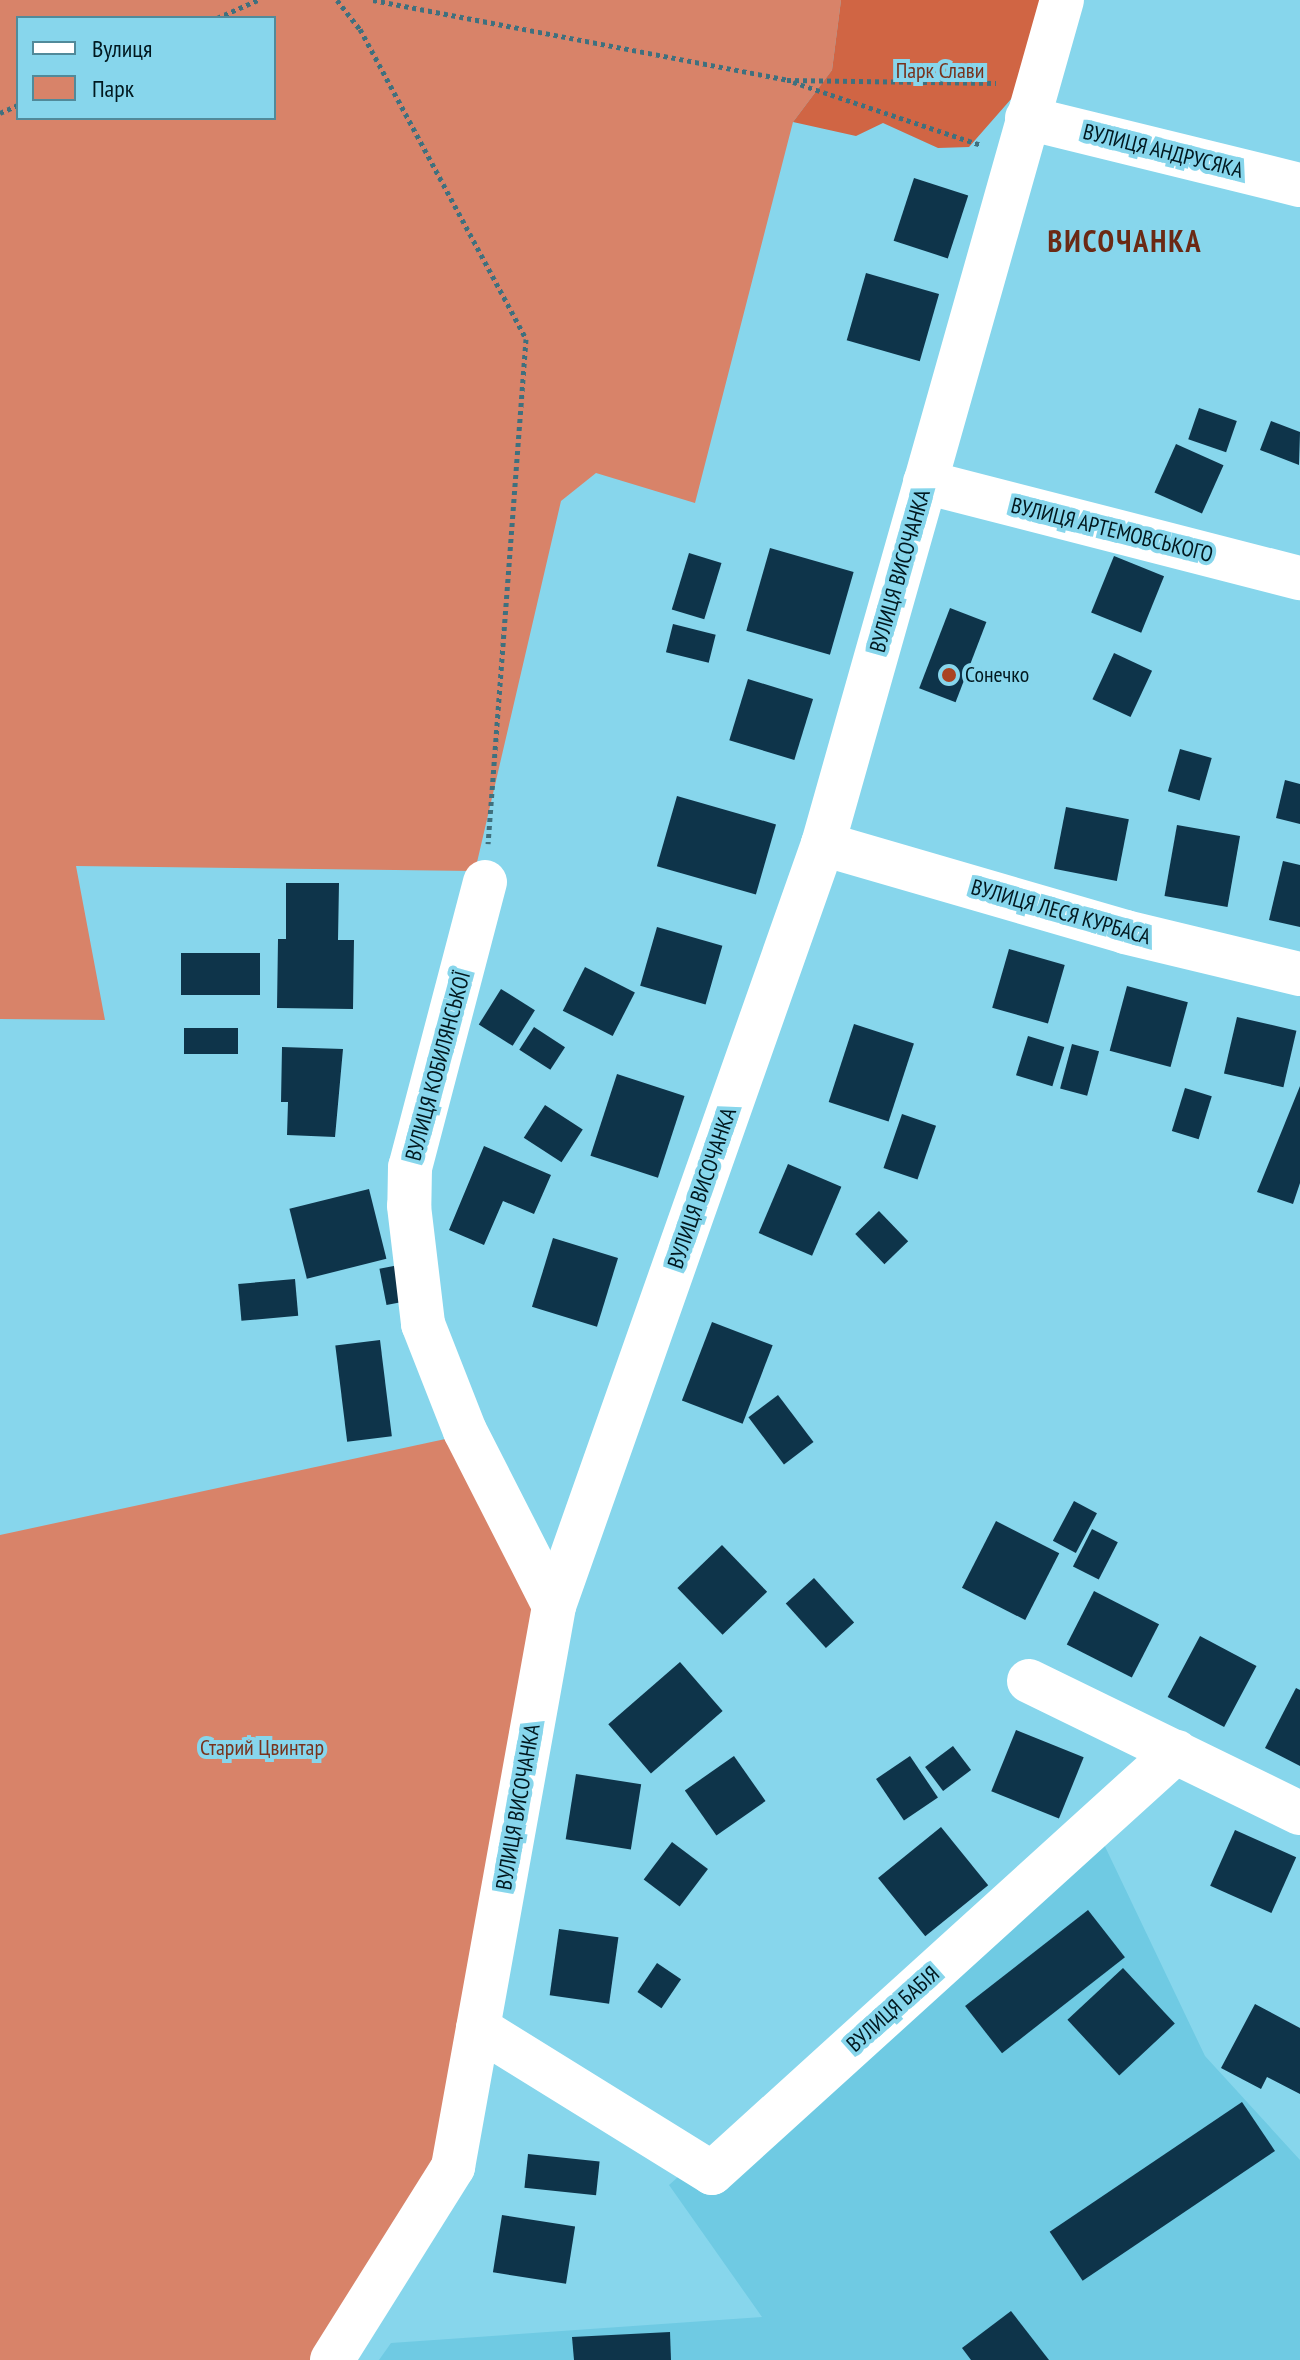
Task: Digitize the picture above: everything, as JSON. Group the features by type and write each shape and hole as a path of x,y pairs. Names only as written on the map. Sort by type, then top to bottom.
{"street":[{"name":"ВУЛИЦЯ ВИСОЧАНКА","path":"332,2360 453,2167 554,1606 823,844 1062,0"},
{"name":"ВУЛИЦЯ АНДРУСЯКА","path":"1027,119 1300,185"},
{"name":"ВУЛИЦЯ АРТЕМОВСЬКОГО","path":"925,482 1300,578"},
{"name":"ВУЛИЦЯ ЛЕСЯ КУРБАСА","path":"823,844 1125,932 1300,974"},
{"name":"ВУЛИЦЯ КОБИЛЯНСЬКОЇ","path":"485,882 410,1167 409,1206 423,1324 465,1431 554,1606"},
{"path":"1029,1681 1300,1813"},
{"name":"ВУЛИЦЯ БАБІЯ","path":"478,2028 712,2173 1176,1752"}],"path":[{"path":"222,16 258,0"},
{"path":"337,0 360,29 526,339 485,882"},
{"path":"373,0 787,80 1027,119"},
{"path":"787,80 1027,119"}],"shaded area":[{"path":"1089,1813 1205,2056 1300,2160 1300,2360 379,2360 391,2343 762,2317 669,2185"}],"green space":[{"path":"0,0 841,0 832,70 793,122 695,503 596,473 561,501 475,871 76,866 105,1020 0,1019"},
{"name":"Парк Слави","path":"841,0 1048,0 1012,98 969,147 938,148 883,123 856,136 793,122 832,70"},
{"name":"Старий Цвинтар","path":"450,1438 554,1606 453,2167 330,2360 0,2360 0,1535"}],"building":[{"path":"914,178 968,196 948,258 894,241"},
{"path":"866,273 939,294 920,361 847,340"},
{"path":"1199,408 1237,421 1226,452 1188,439"},
{"path":"1271,421 1300,432 1299,465 1260,450"},
{"path":"1176,444 1224,465 1202,514 1154,492"},
{"path":"770,548 854,572 830,655 746,631"},
{"path":"689,553 722,563 704,619 672,609"},
{"path":"1114,556 1164,576 1141,633 1091,613"},
{"path":"950,608 986,622 956,702 919,688"},
{"path":"673,624 716,635 709,663 666,652"},
{"path":"1114,653 1152,671 1131,717 1092,699"},
{"path":"748,679 813,699 794,760 729,740"},
{"path":"1180,749 1212,758 1200,800 1168,791"},
{"path":"1285,780 1300,784 1300,824 1276,818"},
{"path":"677,796 776,824 756,895 657,866"},
{"path":"1066,807 1129,819 1117,881 1054,869"},
{"path":"1177,825 1240,836 1228,907 1164,896"},
{"path":"1283,861 1300,865 1300,927 1269,920"},
{"path":"286,883 339,883 338,940 354,940 353,1009 277,1008 278,939 286,939"},
{"path":"657,927 722,946 706,1004 640,986"},
{"path":"1009,949 1065,965 1048,1024 992,1008"},
{"path":"181,953 260,953 260,995 181,995"},
{"path":"585,967 635,992 613,1036 563,1011"},
{"path":"1127,986 1188,1002 1171,1067 1110,1051"},
{"path":"501,989 535,1010 513,1046 479,1025"},
{"path":"1237,1017 1296,1031 1283,1087 1224,1074"},
{"path":"854,1024 914,1043 889,1121 829,1102"},
{"path":"534,1027 565,1047 550,1070 519,1050"},
{"path":"184,1028 238,1028 238,1054 184,1054"},
{"path":"1028,1036 1064,1047 1052,1086 1016,1075"},
{"path":"1072,1044 1099,1051 1087,1096 1060,1088"},
{"path":"282,1047 343,1049 335,1137 287,1135 288,1102 281,1102"},
{"path":"617,1074 685,1096 658,1178 590,1156"},
{"path":"1300,1086 1300,1183 1293,1204 1257,1192"},
{"path":"1185,1088 1212,1096 1199,1139 1172,1131"},
{"path":"545,1105 583,1130 561,1162 524,1138"},
{"path":"902,1114 936,1126 917,1180 883,1168"},
{"path":"484,1146 551,1175 534,1214 503,1201 484,1245 449,1230"},
{"path":"788,1164 841,1187 812,1256 759,1233"},
{"path":"369,1189 386,1259 307,1279 289,1209"},
{"path":"879,1211 908,1241 884,1264 855,1234"},
{"path":"553,1238 618,1258 597,1327 532,1307"},
{"path":"404,1264 411,1300 387,1305 379,1269"},
{"path":"295,1279 298,1316 241,1321 238,1284"},
{"path":"712,1322 773,1345 743,1424 682,1400"},
{"path":"380,1340 392,1436 347,1442 335,1345"},
{"path":"778,1395 814,1442 784,1464 748,1417"},
{"path":"1074,1501 1097,1513 1076,1553 1053,1541"},
{"path":"996,1521 1059,1553 1025,1620 962,1588"},
{"path":"1092,1529 1118,1542 1099,1580 1073,1566"},
{"path":"722,1545 767,1592 723,1635 677,1588"},
{"path":"814,1578 854,1623 826,1648 786,1603"},
{"path":"1094,1591 1159,1624 1132,1678 1067,1644"},
{"path":"1200,1636 1257,1666 1224,1727 1168,1697"},
{"path":"680,1662 723,1711 651,1773 608,1724"},
{"path":"1296,1688 1300,1690 1300,1766 1265,1748"},
{"path":"1016,1730 1084,1757 1059,1819 991,1791"},
{"path":"953,1746 971,1770 943,1791 925,1767"},
{"path":"734,1756 766,1801 716,1835 685,1790"},
{"path":"910,1756 938,1797 904,1820 876,1779"},
{"path":"576,1774 641,1784 631,1850 566,1839"},
{"path":"941,1827 988,1885 925,1936 878,1878"},
{"path":"1235,1830 1296,1857 1271,1913 1210,1886"},
{"path":"672,1842 708,1869 680,1907 644,1880"},
{"path":"1088,1910 1125,1957 1002,2053 965,2006"},
{"path":"559,1929 618,1937 609,2004 550,1995"},
{"path":"657,1963 681,1979 661,2008 637,1992"},
{"path":"1123,1968 1175,2024 1119,2075 1067,2020"},
{"path":"1255,2004 1300,2028 1300,2094 1267,2077 1261,2089 1221,2068"},
{"path":"1242,2102 1275,2151 1083,2281 1050,2232"},
{"path":"528,2154 600,2162 596,2195 524,2188"},
{"path":"502,2215 575,2227 566,2284 493,2272"},
{"path":"1011,2311 1049,2360 971,2360 962,2348"},
{"path":"670,2332 671,2360 574,2360 572,2337"}],"place":[{"name":"Сонечко","path":"949,675"}],"district":[{"name":"ВИСОЧАНКА","path":"1125,241"}]}
